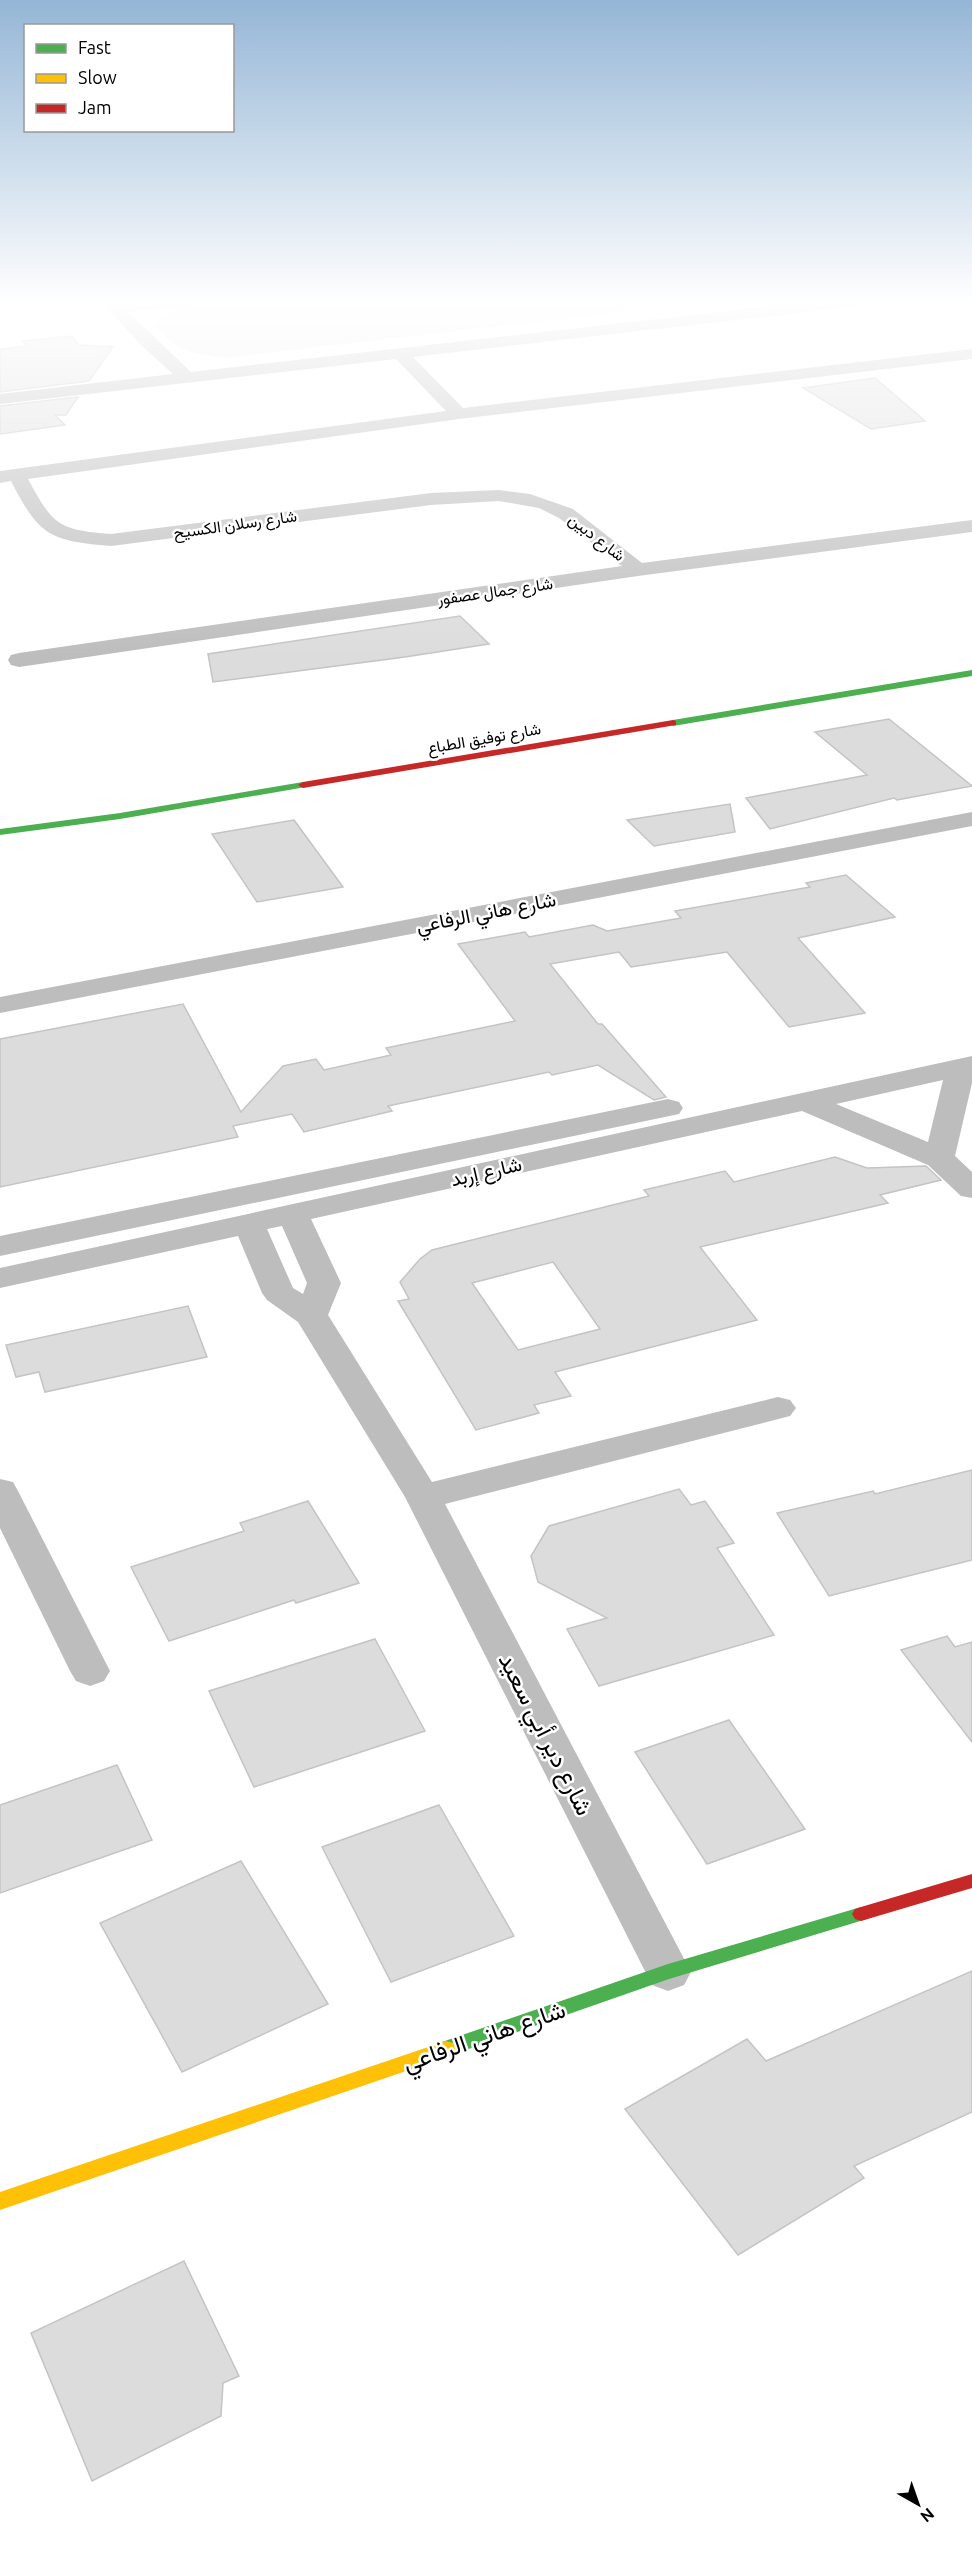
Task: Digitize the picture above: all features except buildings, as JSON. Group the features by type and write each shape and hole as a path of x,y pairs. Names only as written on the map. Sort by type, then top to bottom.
{"street":[{"path":"8,476 427,418"},
{"name":"شارع رسلان الكسيح","path":"8,476 49,528 69,535 111,540 484,494"},
{"name":"شارع دبين","path":"484,494 531,498 559,508 584,524 638,570"},
{"name":"شارع جمال عصفور","path":"19,660 638,570 972,526"},
{"name":"شارع توفيق الطباع","path":"0,832 132,814 972,673"},
{"name":"شارع هاني الرفاعي","path":"0,1005 972,819"},
{"path":"939,1158 968,1058"},
{"name":"شارع إربد","path":"0,1278 806,1101 968,1058"},
{"name":"شارع إربد","path":"0,1246 968,1058"},
{"path":"806,1101 939,1158 972,1189"},
{"path":"293,1214 324,1283 311,1315"},
{"name":"شارع دير أبي سعيد","path":"249,1224 279,1293 311,1315 423,1497 668,1972"},
{"path":"423,1497 778,1408"},
{"path":"0,1491 90,1671"},
{"name":"شارع هاني الرفاعي","path":"0,2201 314,2096 668,1972 972,1881"}],"traffic: fast":[{"path":"673,723 972,673"},
{"path":"0,832 120,816 303,785"},
{"path":"446,2049 668,1972 861,1914"}],"traffic: slow":[{"path":"0,2201 446,2049"}],"traffic: jam":[{"path":"303,785 673,723"},
{"path":"861,1914 972,1881"}]}
